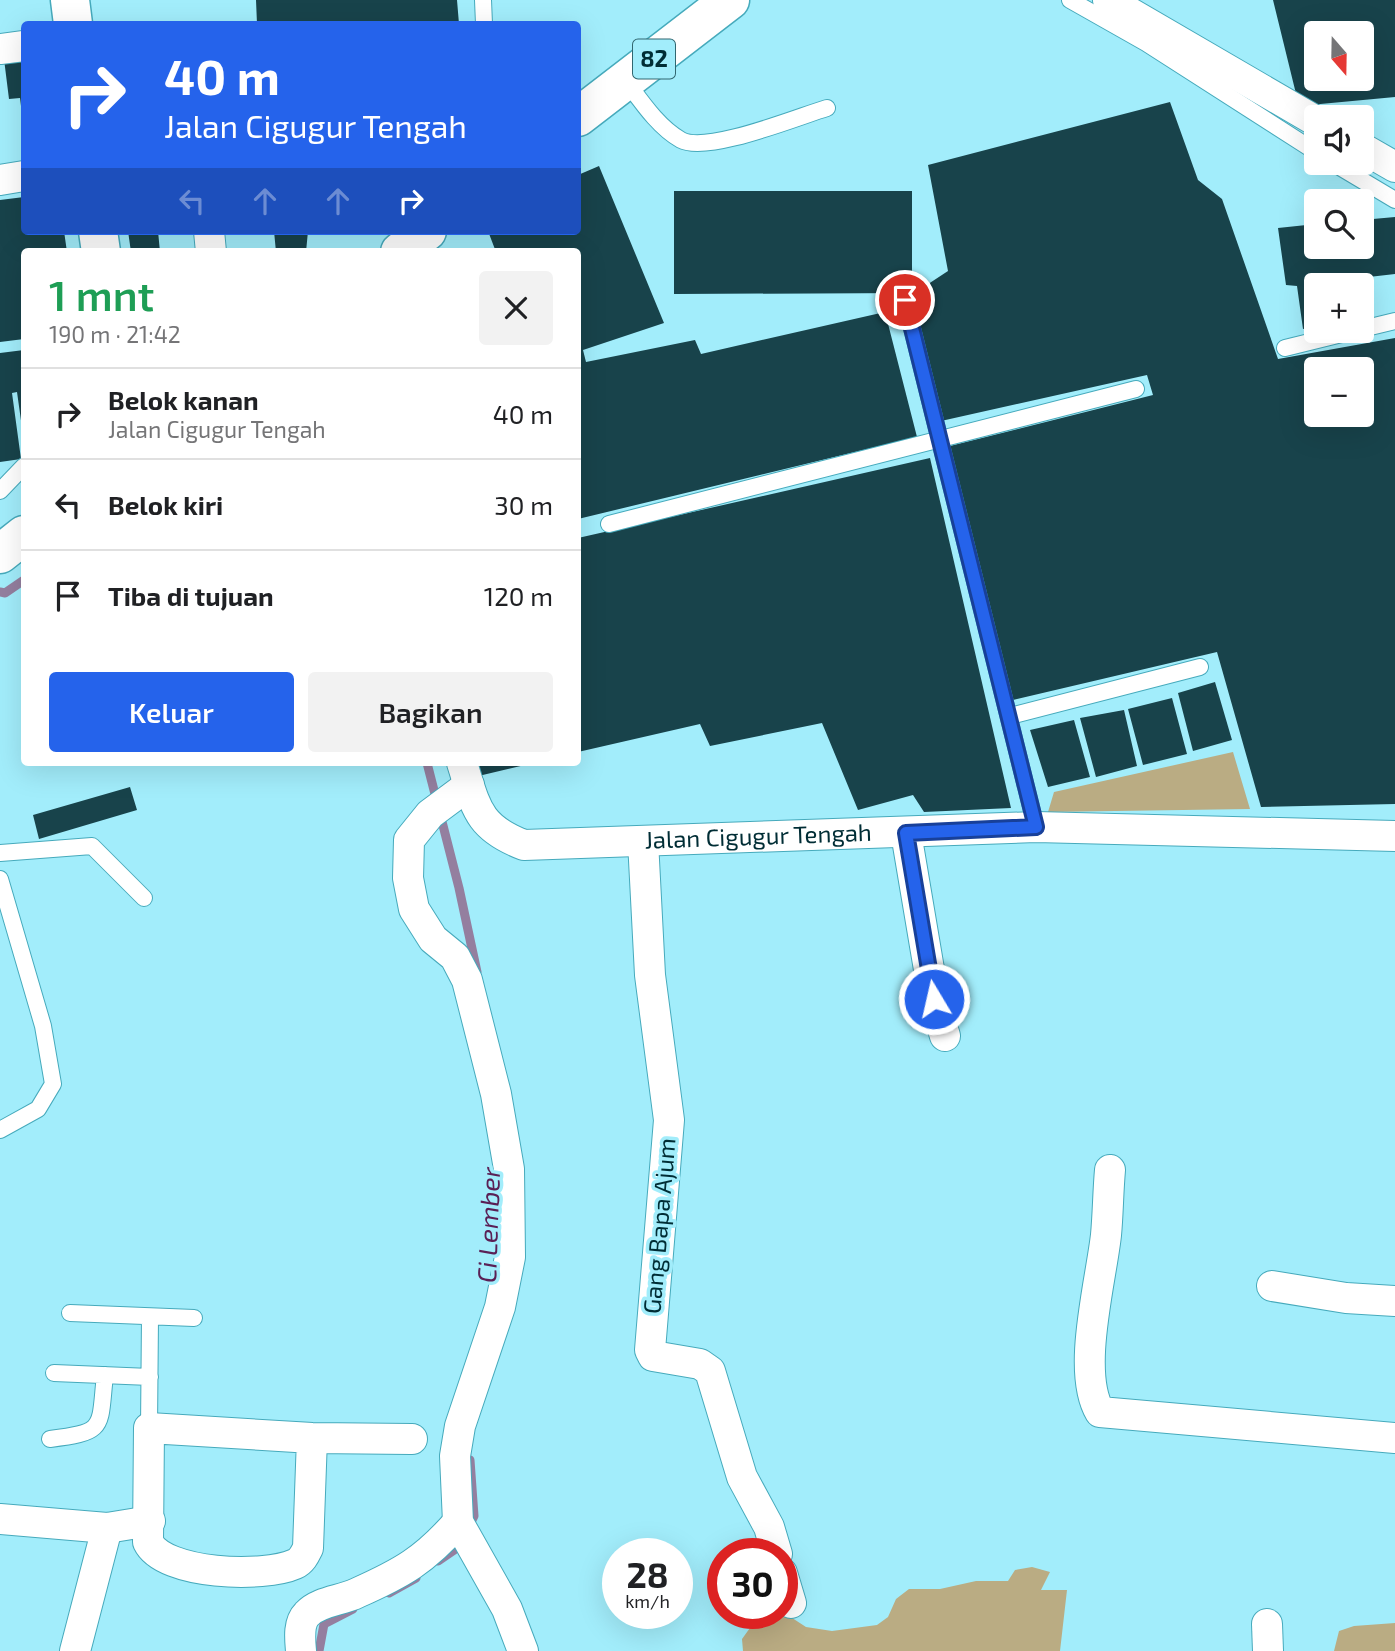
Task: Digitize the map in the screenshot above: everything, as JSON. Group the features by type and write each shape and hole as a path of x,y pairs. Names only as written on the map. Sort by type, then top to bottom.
{"main road":[{"path":"70,0 72,21"},
{"name":"82","path":"581,115 730,0"},
{"path":"405,248 422,235"},
{"path":"0,554 21,537"}],"street":[{"path":"1108,0 1304,114"},
{"path":"0,49 21,47"},
{"path":"1374,155 1395,167"},
{"path":"0,180 21,176"},
{"path":"453,790 409,840 408,878 414,909 433,939 455,957 467,979 496,1094 509,1170 510,1257 500,1307 460,1426 454,1456 465,1533 507,1609 523,1651"},
{"name":"Jalan Cigugur Tengah","path":"453,790 502,836 524,845 1036,827 1395,835"},
{"path":"906,833 934,999 945,1036"},
{"name":"Gang Bapa Ajum","path":"643,841 650,975 669,1120 650,1350 653,1356 700,1364 710,1371 742,1476 772,1538"},
{"path":"1110,1170 1106,1236 1090,1347 1094,1403 1100,1412 1395,1438"},
{"path":"1272,1286 1346,1298 1395,1301"},
{"path":"312,1438 308,1548 302,1559 293,1565 255,1573 179,1565 154,1553 148,1542 149,1428 312,1438 412,1439"},
{"path":"0,1519 107,1528 150,1521"},
{"path":"75,1651 107,1528"},
{"path":"301,1651 301,1623 305,1615 318,1606 354,1595 403,1571 465,1533"}],"lane":[{"path":"483,0 484,21"},
{"path":"1070,0 1146,43 1304,144"},
{"path":"626,81 652,114 682,141 715,142 827,108"},
{"path":"1353,175 1395,200"},
{"path":"905,300 1036,827"},
{"path":"1374,326 1395,321"},
{"path":"1285,348 1305,343"},
{"path":"609,524 1136,388"},
{"path":"0,491 21,469"},
{"path":"1010,716 1200,667"},
{"path":"0,853 92,846 144,898"},
{"path":"0,879 43,1026 54,1084 38,1109 0,1130"},
{"path":"69,1313 194,1318"},
{"path":"149,1428 150,1317"},
{"path":"54,1373 150,1377"},
{"path":"50,1439 85,1435 94,1430 100,1422 106,1375"}],"shaded area":[{"path":"1233,752 1250,809 1048,812 1054,792"},
{"path":"1032,1567 1050,1572 1041,1590 1067,1590 1060,1651 743,1651 742,1639 749,1629 798,1629 798,1622 806,1627 832,1631 877,1625 888,1617 896,1599 909,1589 940,1589 976,1581 1008,1581 1015,1570"},
{"path":"1395,1623 1395,1651 1334,1651 1339,1631 1354,1626"}],"building":[{"path":"256,0 457,0 459,21 257,21"},
{"path":"1273,0 1395,0 1395,97 1299,106"},
{"path":"21,57 21,106 20,98 9,99 4,59"},
{"path":"1170,102 1198,180 1222,199 1278,359 1395,338 1395,804 1261,807 1217,652 1013,700 946,447 1153,395 1147,375 941,421 913,294 948,271 928,165"},
{"path":"599,166 664,323 583,350 586,362 695,340 701,354 885,312 917,437 581,518 581,248 494,248 490,235 581,235 581,174"},
{"path":"674,191 912,191 912,293 674,294"},
{"path":"21,197 21,235 65,235 66,248 21,248 21,339 0,342 0,200"},
{"path":"1395,217 1395,274 1374,276 1374,273 1304,273 1303,329 1297,286 1286,285 1278,228 1304,225 1304,259 1374,259 1374,219"},
{"path":"129,235 158,235 160,248 130,248"},
{"path":"274,235 308,235 306,248 276,248"},
{"path":"21,350 21,421 17,392 12,393 21,459 0,462 0,353"},
{"path":"930,458 1011,808 924,812 913,795 858,810 822,723 710,746 700,724 581,751 581,537"},
{"path":"1215,682 1232,740 1193,751 1178,693"},
{"path":"1172,698 1187,754 1143,765 1128,709"},
{"path":"1124,710 1137,766 1096,777 1080,718"},
{"path":"1074,720 1090,777 1048,787 1030,730"},
{"path":"467,766 521,766 470,778"},
{"path":"130,787 137,810 39,839 33,815"}],"waterway":[{"name":"Ci Lember","path":"0,592 5,593 21,582"},
{"name":"Ci Lember","path":"428,766 477,972"},
{"name":"Ci Lember","path":"468,1528 474,1516 470,1460"},
{"name":"Ci Lember","path":"438,1561 457,1548 461,1540"},
{"name":"Ci Lember","path":"389,1593 416,1578"},
{"name":"Ci Lember","path":"319,1651 324,1624 353,1609"}],"route":[{"path":"905,300 1036,827 906,833 934,999"}]}
